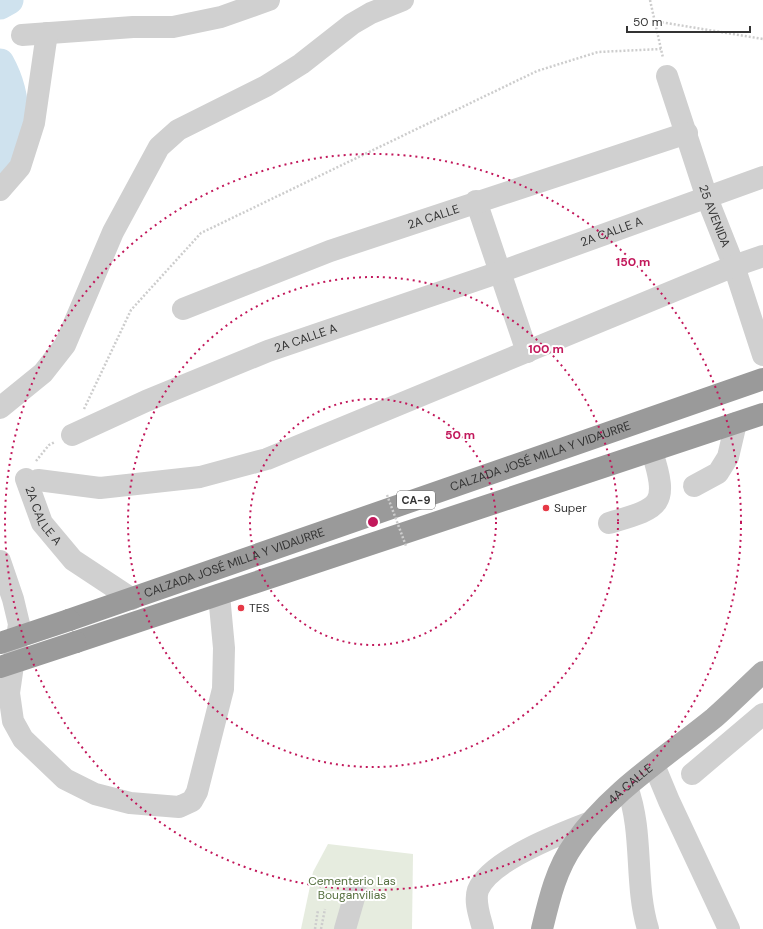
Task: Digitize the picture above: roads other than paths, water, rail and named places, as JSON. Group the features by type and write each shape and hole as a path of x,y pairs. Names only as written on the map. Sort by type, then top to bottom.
{"highway":[{"name":"CALZADA JOSÉ MILLA Y VIDAURRE","path":"0,643 132,599 763,379"},
{"name":"CALZADA JOSÉ MILLA Y VIDAURRE","path":"0,667 763,414"}],"main road":[{"name":"4A CALLE","path":"542,929 551,891 562,866 573,844 591,822 627,787 715,717 763,672"}],"street":[{"path":"22,35 173,27 221,17 269,0"},
{"path":"0,408 42,373 65,345 113,232 159,147 178,130 266,86 301,64 352,24 371,13 402,0"},
{"path":"0,190 20,167 34,123 47,33"},
{"name":"25 AVENIDA","path":"667,76 687,133 707,198 734,266 763,355"},
{"name":"2A CALLE","path":"183,310 330,251 476,201 687,133"},
{"name":"2A CALLE A","path":"72,435 146,401 268,351 500,272 763,178"},
{"path":"476,201 527,352 734,266 763,256"},
{"name":"2A CALLE A","path":"132,599 73,560 42,523 32,479 100,488 200,477 267,459 527,352"},
{"path":"694,486 718,473 728,457 736,423"},
{"path":"609,523 646,512 655,506 660,496 658,470 652,452"},
{"path":"0,561 19,624 9,693 13,721 23,739 65,779 95,794 130,803 179,808 192,801 197,792 222,689 224,648 219,595"},
{"path":"692,774 763,714"},
{"path":"654,765 669,801 729,929"},
{"path":"627,787 633,802 637,828 643,915 648,929"},
{"path":"483,929 477,907 478,889 490,875 514,856 563,832 591,822"},
{"path":"345,929 356,891"}],"waterway":[{"path":"0,5 9,0"},
{"path":"0,63 11,91 14,105 13,135 6,163 0,177"}],"place":[{"name":"Super","path":"546,508"},
{"name":"TES","path":"241,608"}],"park label":[{"name":"Cementerio Las Bouganvilias","path":"352,888"}]}
